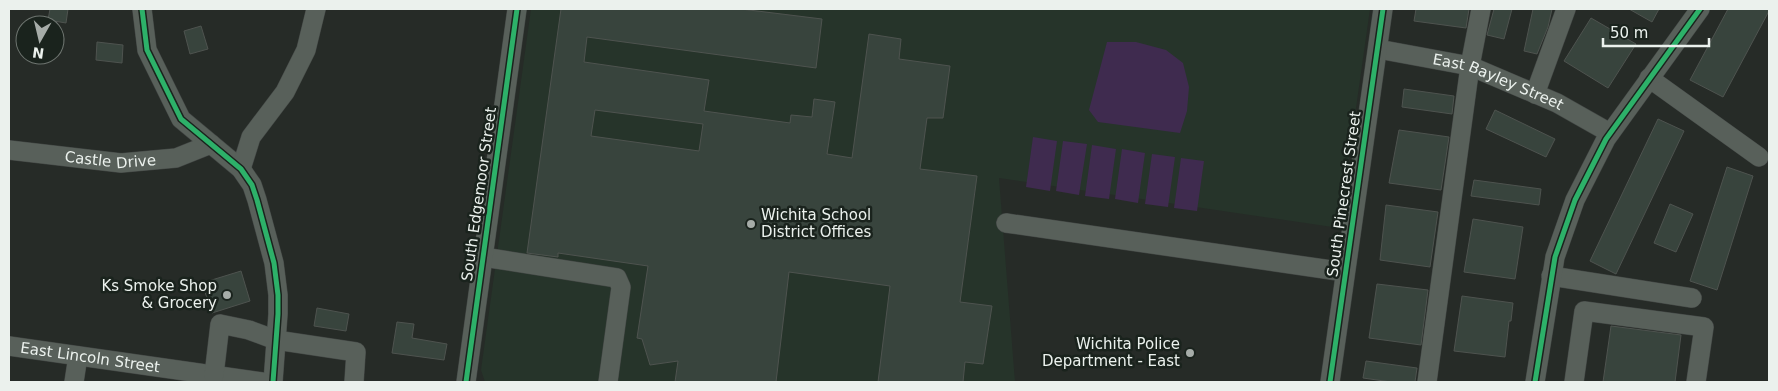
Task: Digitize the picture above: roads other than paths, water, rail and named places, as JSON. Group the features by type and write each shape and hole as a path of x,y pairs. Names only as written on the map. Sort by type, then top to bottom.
{"street":[{"path":"142,9 147,50 181,118 241,169 252,185 274,263 278,295 273,382"},
{"path":"241,169 251,137 286,92 306,50 316,9"},
{"name":"South Edgemoor Street","path":"466,382 517,9"},
{"name":"South Pinecrest Street","path":"1330,382 1383,9"},
{"path":"1427,382 1470,66 1481,9"},
{"path":"1535,94 1566,9"},
{"path":"1534,382 1554,257 1575,200 1610,133 1700,9"},
{"name":"East Bayley Street","path":"1378,49 1470,66 1557,103 1610,133"},
{"path":"1649,78 1759,157"},
{"name":"Castle Drive","path":"9,150 121,163 176,158 211,144"},
{"path":"1006,223 1345,272"},
{"path":"483,257 617,278 621,287 608,382"},
{"path":"1552,276 1692,298"},
{"path":"1574,382 1584,311 1704,327 1696,382"},
{"path":"214,375 220,324 250,330 276,340 356,352 354,382"},
{"name":"East Lincoln Street","path":"9,346 262,382"},
{"path":"74,382 78,356"}],"place":[{"name":"Wichita School District Offices","path":"751,224"},
{"name":"Ks Smoke Shop & Grocery","path":"227,295"},
{"name":"Wichita Police Department - East","path":"1190,353"}]}
